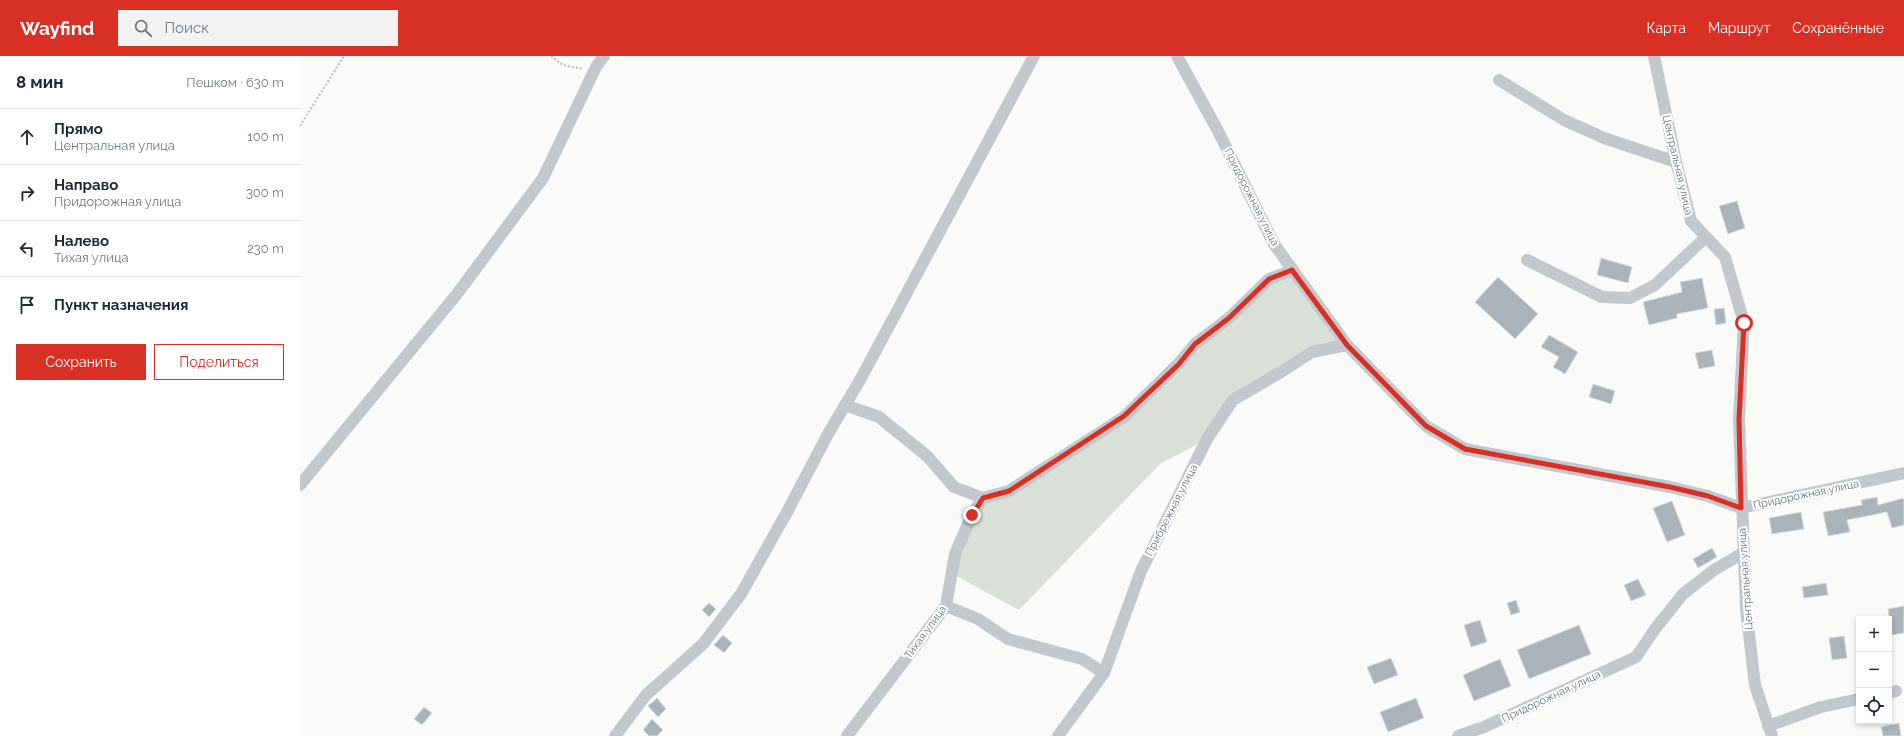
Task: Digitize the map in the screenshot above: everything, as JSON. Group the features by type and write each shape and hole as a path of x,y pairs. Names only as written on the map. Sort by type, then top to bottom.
{"street":[{"path":"300,485 457,294 543,178 596,67 604,56"},
{"path":"614,736 646,695 704,644 741,594 1034,56"},
{"name":"Придорожная улица","path":"1177,56 1218,131 1274,244 1292,270 1347,345 1426,426 1465,449 1670,487 1708,496 1741,508 1904,473"},
{"path":"1644,56 1656,71"},
{"name":"Центральная улица","path":"1654,56 1676,162 1691,221 1725,258 1744,323 1739,419 1741,508 1746,608 1754,685 1770,731"},
{"path":"1499,80 1564,120 1604,138 1676,162"},
{"path":"1526,260 1602,297 1630,298 1655,285 1706,237"},
{"path":"845,405 879,417 927,456 954,487 983,498 1009,491 1124,416 1179,364 1195,344 1229,318 1269,279 1292,270"},
{"name":"Прибрежная улица","path":"1058,736 1104,673 1141,571 1207,439 1233,400 1312,352 1347,345"},
{"name":"Тихая улица","path":"847,736 946,606 955,554 972,515 983,498"},
{"name":"Придорожная улица","path":"1458,736 1486,731 1636,657 1655,629 1683,594 1714,570 1743,553"},
{"path":"946,606 978,618 1008,639 1082,659 1104,673"},
{"path":"1770,731 1821,707 1856,700"}],"path":[{"path":"300,126 344,56"},
{"path":"551,56 563,65 584,69 596,67"}],"shaded area":[{"path":"1293,270 1347,345 1312,352 1233,400 1207,439 1160,464 1019,610 951,573 983,498 1009,491 1124,417 1269,279"}],"building":[{"path":"1737,201 1745,228 1728,234 1719,206"},
{"path":"1601,258 1632,267 1628,283 1597,275"},
{"path":"1498,277 1538,314 1515,339 1475,302"},
{"path":"1702,278 1708,308 1677,314 1677,318 1649,325 1643,302 1682,292 1680,282"},
{"path":"1724,308 1726,323 1716,325 1714,309"},
{"path":"1549,335 1578,352 1565,374 1553,367 1559,357 1541,347"},
{"path":"1712,350 1715,366 1699,369 1695,353"},
{"path":"1593,384 1615,391 1611,404 1589,397"},
{"path":"1877,497 1878,505 1904,498 1904,525 1892,528 1887,512 1847,520 1850,532 1828,536 1823,512 1862,505 1861,500"},
{"path":"1672,501 1685,535 1667,542 1653,508"},
{"path":"1801,512 1804,529 1772,534 1769,518"},
{"path":"1712,548 1717,557 1698,568 1693,559"},
{"path":"1638,579 1646,595 1631,601 1624,585"},
{"path":"1826,583 1828,595 1804,598 1802,587"},
{"path":"1516,600 1520,612 1511,615 1507,603"},
{"path":"709,603 716,609 709,617 702,610"},
{"path":"1904,606 1904,633 1892,635 1892,616 1889,616 1888,609"},
{"path":"1480,620 1487,642 1471,647 1464,625"},
{"path":"1579,625 1591,654 1529,679 1517,650"},
{"path":"723,635 732,643 724,653 714,645"},
{"path":"1844,636 1847,658 1832,660 1829,638"},
{"path":"1391,658 1398,675 1374,684 1367,667"},
{"path":"1500,659 1511,686 1474,701 1463,675"},
{"path":"657,698 666,709 658,717 648,706"},
{"path":"1416,698 1424,718 1388,732 1380,712"},
{"path":"424,707 432,713 422,725 414,719"},
{"path":"652,719 663,730 657,736 649,736 643,730"},
{"path":"1899,723 1901,736 1883,736 1881,727"}],"route":[{"path":"972,515 983,498 1009,491 1124,416 1179,364 1195,344 1229,318 1269,279 1292,270 1347,345 1426,426 1465,449 1670,487 1708,496 1741,508 1739,419 1744,323"}]}
